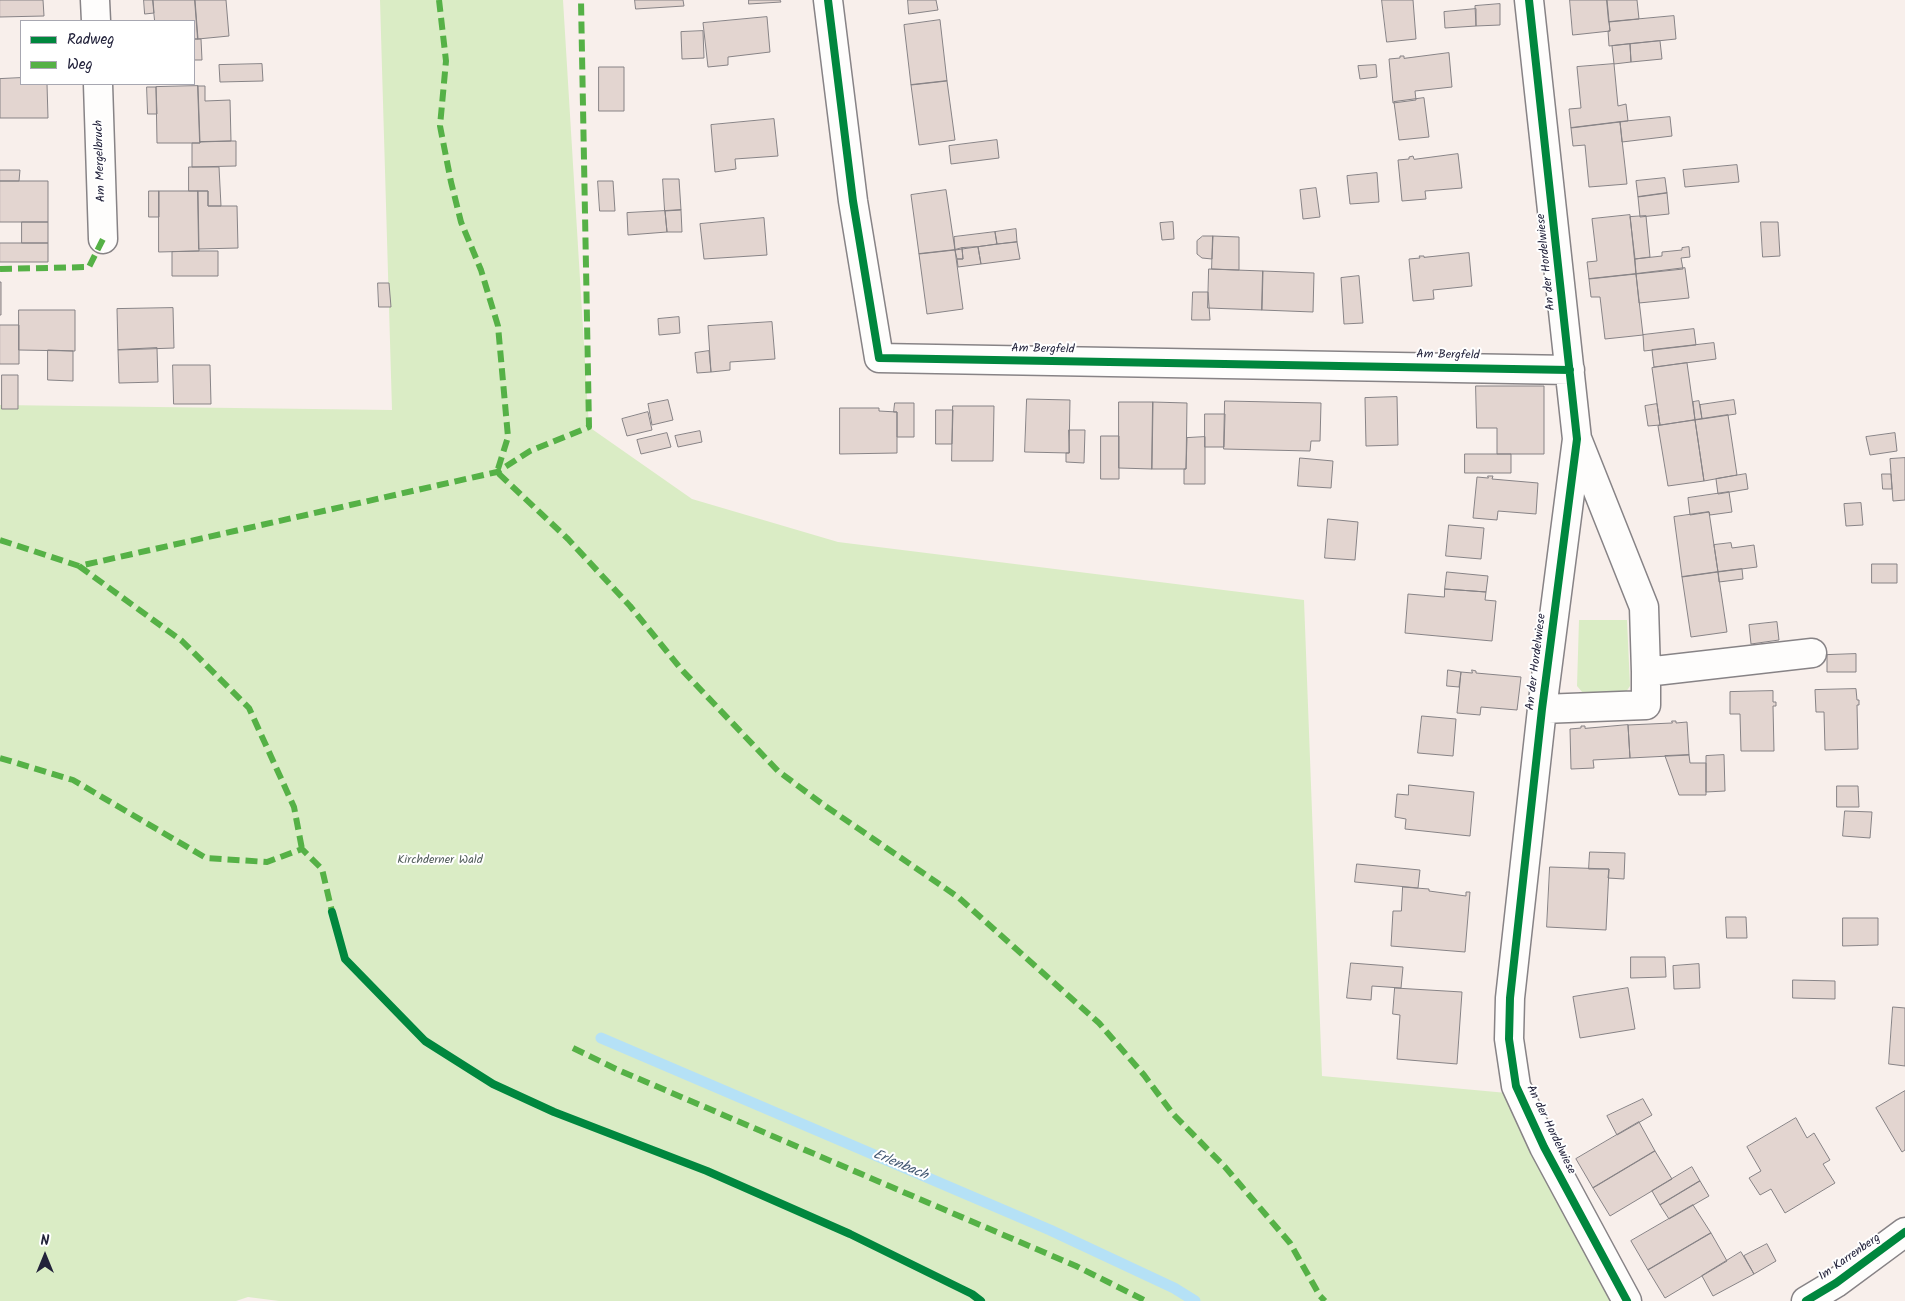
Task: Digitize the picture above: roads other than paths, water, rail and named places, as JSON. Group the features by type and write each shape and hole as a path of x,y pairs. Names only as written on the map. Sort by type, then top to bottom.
{"street":[{"path":"95,0 96,20"},
{"name":"Am Bergfeld","path":"828,0 853,201 879,358 1570,370"},
{"name":"An der Hordelwiese","path":"1529,0 1577,439 1542,709 1510,998 1509,1039 1516,1086 1544,1147 1627,1301"},
{"name":"Am Mergelbruch","path":"98,85 103,239"},
{"name":"An der Hordelwiese","path":"1542,709 1646,705 1644,607 1577,439"},
{"path":"1646,672 1812,653"},
{"name":"Im Karrenberg","path":"1806,1301 1836,1283 1905,1232"}],"waterway":[{"name":"Erlenbach","path":"601,1038 1050,1230 1174,1288 1195,1301"}],"park label":[{"name":"Kirchderner Wald","path":"440,861"}]}
